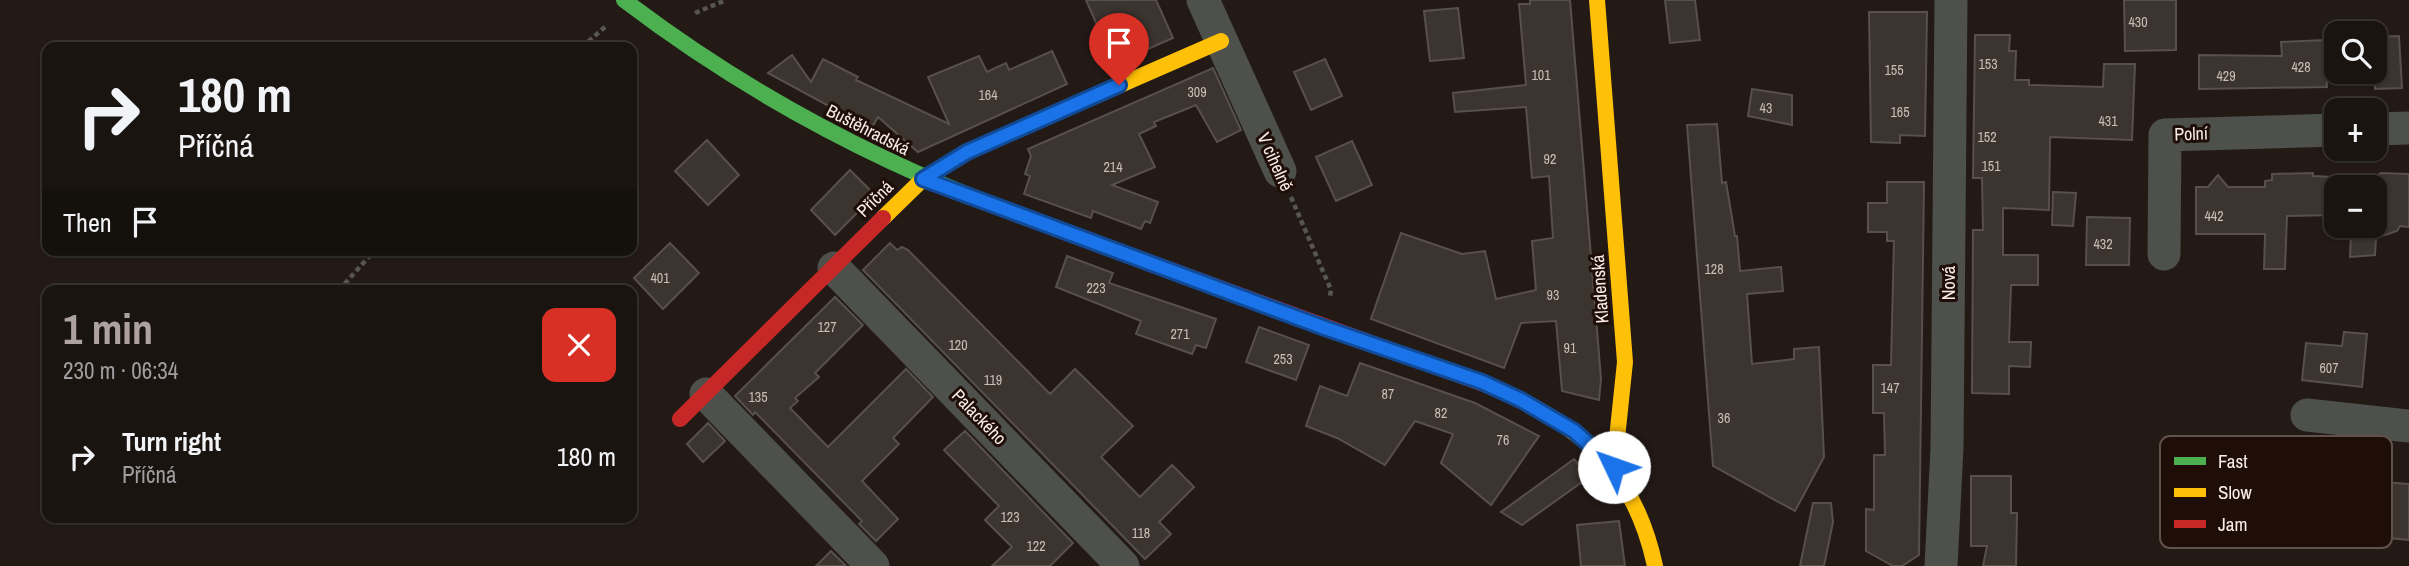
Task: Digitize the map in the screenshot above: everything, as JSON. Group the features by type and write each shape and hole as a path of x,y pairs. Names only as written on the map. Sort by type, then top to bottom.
{"street":[{"name":"Buštěhradská","path":"624,0 757,92 923,179 1325,328 1482,382 1521,400 1574,431 1614,467"},
{"name":"V cihelně","path":"1203,0 1279,171"},
{"name":"Kladenská","path":"1597,0 1625,362 1614,467"},
{"name":"Nová","path":"1941,566 1947,448 1951,0"},
{"name":"Příčná","path":"680,419 923,179 967,152 1221,41"},
{"path":"2387,129 2409,128"},
{"name":"Polní","path":"2164,254 2165,135 2324,130"},
{"name":"Palackého","path":"834,268 1123,566"},
{"path":"706,394 873,566"},
{"path":"2307,415 2409,426"},
{"path":"1614,467 1635,499 1649,535 1655,566"}],"path":[{"name":"V cihelně","path":"1279,171 1331,290 1325,328"},
{"path":"344,285 370,256"}],"building":[{"path":"1086,0 1156,0 1173,38 1114,64"},
{"path":"1530,0 1570,0 1601,379 1599,400 1562,391 1556,321 1521,323 1504,368 1371,319 1401,233 1462,254 1485,251 1496,299 1536,290 1532,241 1553,238 1549,176 1532,178 1526,107 1455,112 1453,93 1526,85 1519,4 1530,4"},
{"path":"1665,0 1695,0 1700,40 1670,43"},
{"path":"2124,0 2176,0 2176,50 2125,51"},
{"path":"1458,8 1464,58 1430,61 1424,11"},
{"path":"1869,12 1927,12 1925,136 1900,135 1900,143 1871,142"},
{"path":"1975,35 2010,35 2009,51 2016,51 2015,80 2029,80 2029,85 2103,87 2104,64 2135,64 2132,140 2050,137 2049,210 2003,208 2003,255 2038,255 2038,285 2011,285 2009,342 2031,342 2030,367 2009,366 2009,394 1972,393 1973,230 1983,230 1982,178 1973,178"},
{"path":"2387,36 2399,36 2402,88 2375,89 2375,84 2387,84"},
{"path":"2324,40 2324,84 2327,87 2199,89 2199,55 2282,56 2281,42"},
{"path":"1052,51 1067,84 918,152 878,117 871,129 768,73 792,55 811,82 823,59 858,77 856,80 949,124 928,77 979,56 987,72 1006,63 1009,70"},
{"path":"1325,59 1342,96 1311,110 1294,72"},
{"path":"1213,68 1241,130 1217,142 1196,105 1154,122 1156,126 1139,134 1155,167 1112,185 1158,202 1150,223 1145,221 1141,229 1093,211 1091,218 1024,194 1030,176 1025,174 1031,156 1028,149"},
{"path":"1752,89 1792,95 1792,125 1748,116"},
{"path":"1717,124 1722,183 1726,182 1737,236 1740,271 1781,267 1783,291 1747,294 1752,364 1794,359 1794,349 1819,347 1824,457 1795,511 1713,466 1687,125"},
{"path":"707,140 739,175 708,205 675,171"},
{"path":"1352,141 1372,185 1336,201 1316,157"},
{"path":"850,170 875,195 835,235 811,210"},
{"path":"2313,173 2313,176 2324,177 2324,215 2287,216 2285,269 2264,269 2265,234 2196,234 2196,187 2208,187 2218,175 2228,187 2265,187 2265,181 2272,180 2272,174"},
{"path":"2381,173 2409,174 2409,227 2400,226 2397,231 2387,234 2387,175 2378,175"},
{"path":"1887,182 1924,182 1919,555 1902,566 1893,566 1866,551 1866,509 1874,510 1874,455 1885,455 1884,413 1873,413 1873,365 1891,365 1894,241 1887,241 1887,232 1868,232 1868,203 1887,203"},
{"path":"2053,192 2076,193 2073,226 2052,225"},
{"path":"2087,217 2130,218 2129,265 2086,265"},
{"path":"2351,238 2376,238 2375,255 2350,257"},
{"path":"670,243 699,273 663,309 634,278"},
{"path":"890,243 897,250 902,247 908,250 1050,394 1075,369 1133,426 1101,457 1140,497 1172,465 1194,487 1159,522 1171,534 1145,559 863,270"},
{"path":"1067,256 1113,273 1109,283 1216,319 1206,348 1196,345 1192,354 1136,334 1141,321 1056,287"},
{"path":"835,297 863,325 815,373 819,377 795,398 798,401 790,408 828,447 906,369 933,397 893,438 899,444 862,481 898,519 876,541 859,524 862,521 755,412 753,415 735,396"},
{"path":"1259,327 1309,345 1296,380 1246,362"},
{"path":"2344,332 2367,334 2362,387 2302,380 2306,343 2342,346"},
{"path":"1360,363 1475,403 1539,436 1491,505 1441,463 1453,434 1415,421 1385,465 1337,438 1306,426 1320,386 1347,396"},
{"path":"708,423 725,441 703,462 687,444"},
{"path":"965,431 1073,543 1050,566 992,566 1012,547 985,520 999,506 944,450"},
{"path":"1574,459 1589,477 1522,525 1501,512"},
{"path":"1971,476 2011,476 2011,513 2017,513 2016,566 1983,566 1987,546 1971,546"},
{"path":"2392,483 2409,484 2409,540 2392,538"},
{"path":"1813,503 1831,503 1833,522 1824,566 1800,566"},
{"path":"1619,521 1625,566 1581,566 1577,525"},
{"path":"831,551 846,566 816,566"}],"traffic: fast":[{"path":"624,0 721,68 821,127 926,178 1036,221"}],"traffic: slow":[{"path":"1597,0 1625,362 1614,467"},
{"path":"883,218 923,179 967,152 1221,41"},
{"path":"1492,387 1552,418 1599,454 1618,477 1633,502 1646,532 1655,566"}],"traffic: jam":[{"path":"680,419 883,218"},
{"path":"1036,221 1492,387"}],"route":[{"path":"1119,85 967,152 923,179 1325,328 1482,382 1521,400 1574,431 1614,467"}]}
